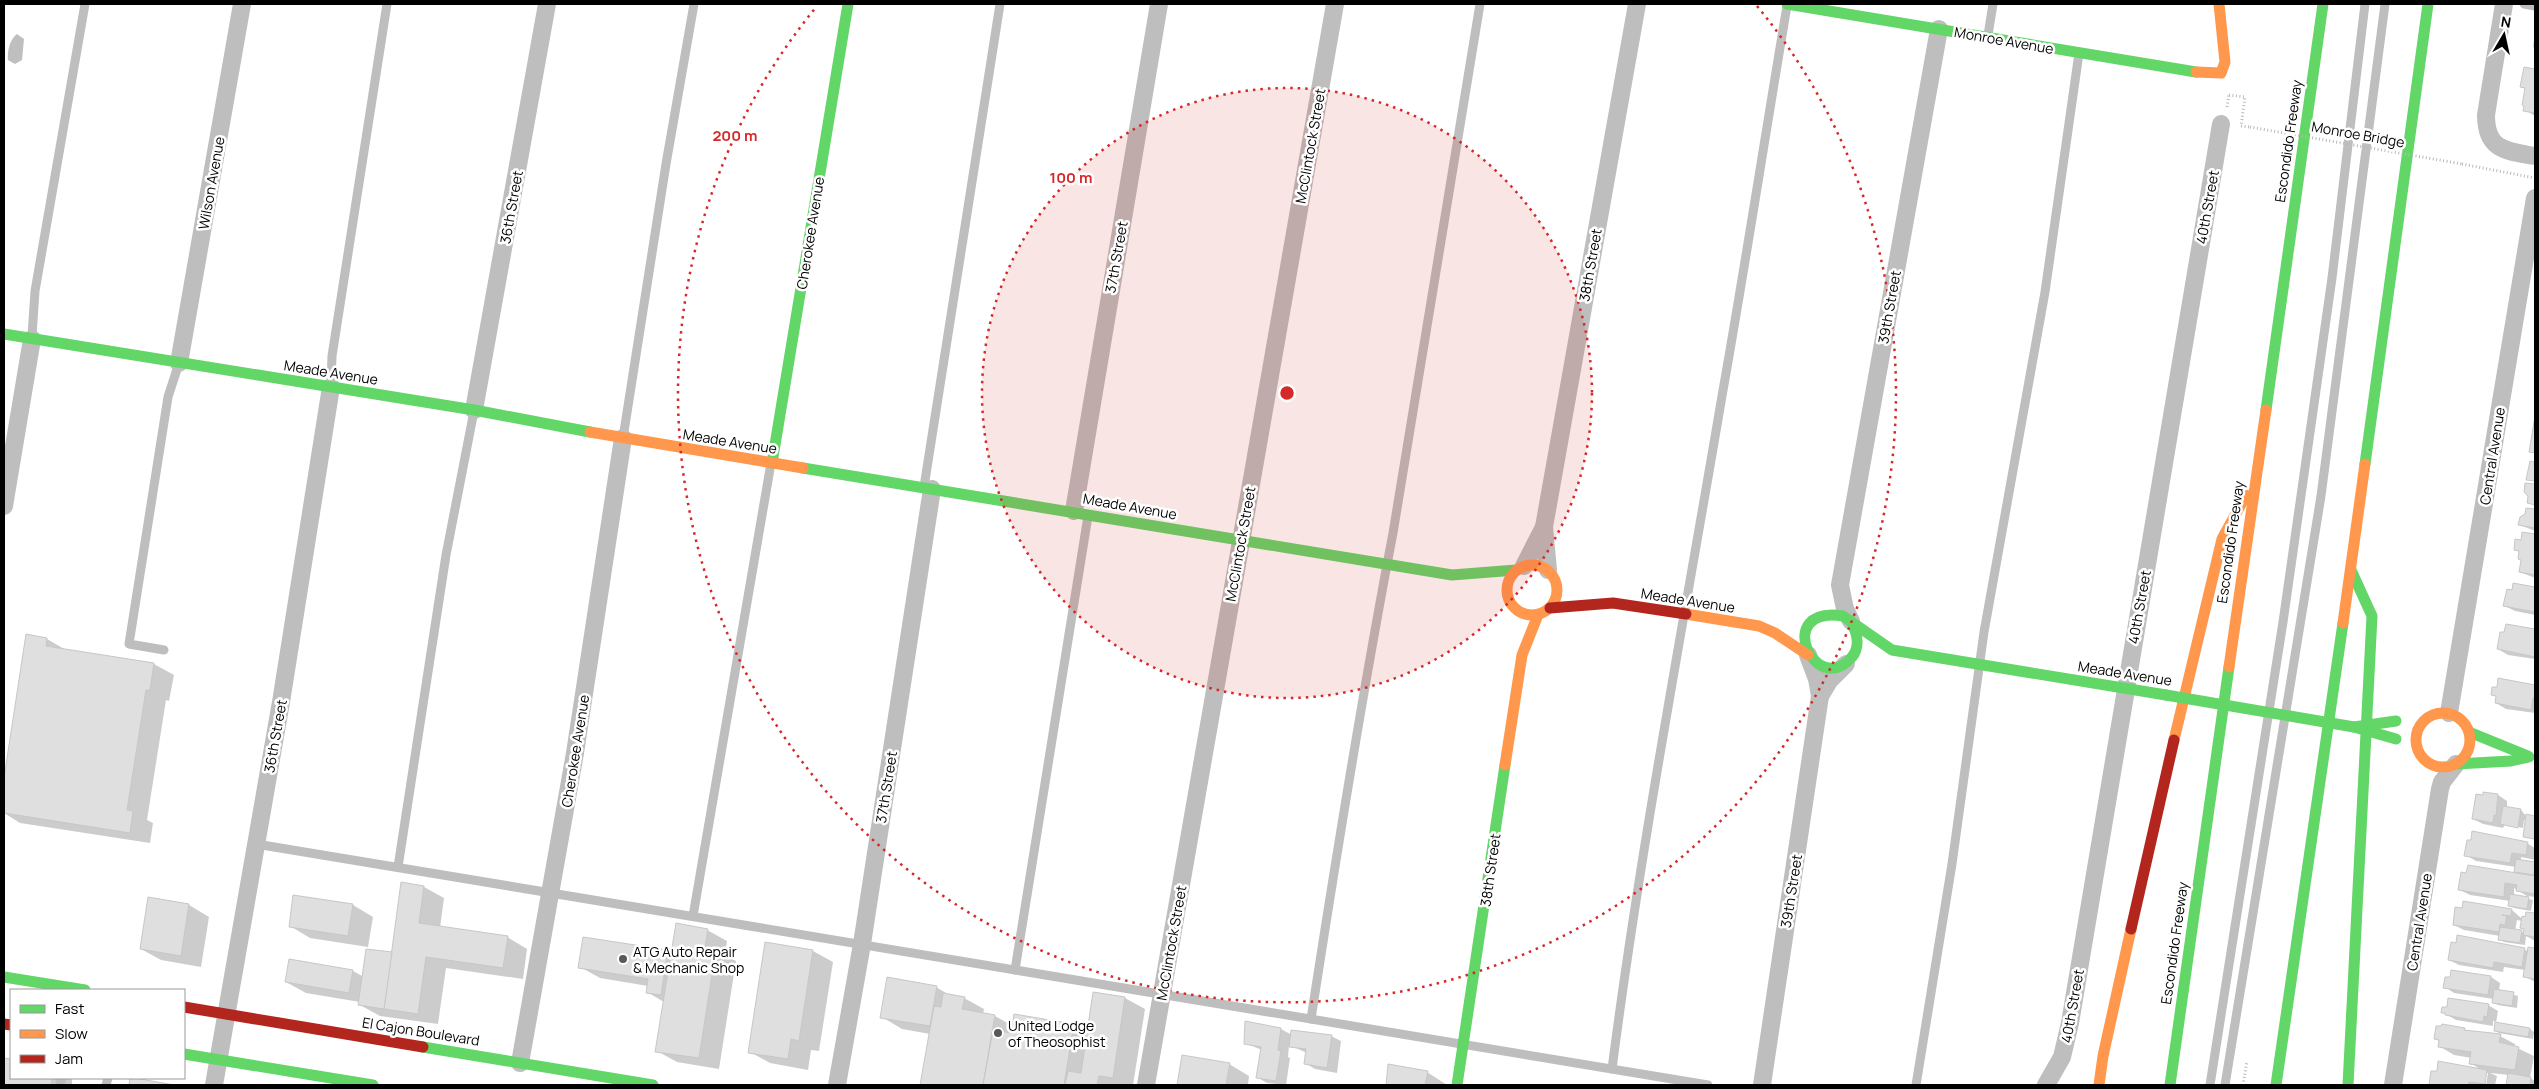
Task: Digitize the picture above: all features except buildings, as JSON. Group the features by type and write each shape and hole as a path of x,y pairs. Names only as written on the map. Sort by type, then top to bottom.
{"main road":[{"name":"Cherokee Avenue","path":"772,463 848,4"},
{"name":"Monroe Avenue","path":"1787,4 1817,6 1939,30 2207,74 2221,73"},
{"path":"2219,4 2225,62 2221,73"},
{"name":"Escondido Freeway","path":"2170,1085 2323,4"},
{"path":"2276,1085 2351,570 2428,4"},
{"name":"Meade Avenue","path":"4,334 474,410 623,438 1241,539 1387,565 1452,575 1520,568"},
{"path":"2098,1085 2191,660 2222,538 2254,481"},
{"path":"1509,600 1508,584 1520,568 1537,565 1569,583"},
{"path":"2348,1085 2372,616 2351,570"},
{"path":"1493,593 1509,600 1517,610 1528,615 1538,615 1550,608 1558,593 1551,573"},
{"name":"Meade Avenue","path":"1452,575 1477,586"},
{"name":"Meade Avenue","path":"1591,593 1613,603"},
{"name":"Meade Avenue","path":"1550,608 1613,603 1759,626 1775,633 1814,661 1830,668 1892,650 2166,694 2354,727 2396,739 2411,748 2423,759"},
{"name":"38th Street","path":"1517,610 1522,655"},
{"name":"Meade Avenue","path":"1759,626 1791,622 1834,613 1851,621 1892,650"},
{"name":"38th Street","path":"1457,1085 1522,655 1538,615"},
{"path":"1808,655 1805,647 1806,630 1817,617"},
{"path":"1847,663 1854,656 1858,648 1856,629 1851,621"},
{"name":"Meade Avenue","path":"2354,727 2441,714"},
{"path":"2441,714 2459,718 2470,732 2532,757 2511,762 2456,764 2448,767 2438,767 2423,759 2418,752 2416,734 2425,719 2441,714"},
{"path":"2456,764 2469,750 2470,732"},
{"path":"4,977 79,989"},
{"name":"El Cajon Boulevard","path":"185,1006 653,1085"},
{"path":"185,1054 373,1085"},
{"path":"2090,1085 2103,1056"}],"street":[{"name":"Wilson Avenue","path":"180,363 242,4"},
{"name":"36th Street","path":"474,410 548,4"},
{"name":"37th Street","path":"1081,513 1159,4"},
{"name":"McClintock Street","path":"1146,1085 1336,4"},
{"name":"38th Street","path":"1551,573 1544,527 1637,4"},
{"path":"2504,4 2486,115 2486,128 2491,139 2505,151 2535,156"},
{"name":"39th Street","path":"1851,621 1845,609 1840,585 1939,30"},
{"name":"40th Street","path":"2046,1085 2062,1057 2070,1023 2221,124"},
{"name":"Central Avenue","path":"2441,714 2535,198"},
{"path":"4,506 32,339"},
{"name":"36th Street","path":"214,1085 256,844 331,387"},
{"name":"Cherokee Avenue","path":"520,1063 575,753 623,438"},
{"name":"37th Street","path":"837,1085 862,944 928,488"},
{"name":"38th Street","path":"1520,568 1544,527"},
{"name":"39th Street","path":"1817,617 1840,585"},
{"name":"39th Street","path":"1762,1085 1820,696 1817,679 1808,655"},
{"name":"39th Street","path":"1820,696 1829,681 1847,663"},
{"name":"Central Avenue","path":"2394,1085 2440,789 2442,782 2456,764"}],"lane":[{"path":"32,339 35,291 85,4"},
{"path":"331,387 332,356 388,4"},
{"path":"623,438 666,164 694,4"},
{"path":"928,488 1000,4"},
{"path":"1311,1019 1344,808 1387,565 1480,4"},
{"path":"1612,1069 1630,935 1787,4"},
{"path":"1988,38 1993,4"},
{"path":"2210,1085 2283,622 2333,269 2365,4"},
{"path":"2224,1085 2321,496 2385,4"},
{"path":"2524,4 2535,6"},
{"path":"1916,1085 1952,864 1981,665 1984,632 2045,292 2079,53"},
{"path":"164,650 129,644 168,397 180,363"},
{"path":"398,867 446,555 474,410"},
{"path":"693,916 772,463"},
{"path":"1015,970 1081,513"},
{"path":"256,844 1708,1085"}],"path":[{"path":"2221,73 2230,89 2226,116 2221,124"},
{"name":"Monroe Bridge","path":"2229,95 2245,97 2241,126 2535,178"},
{"path":"2243,1085 2247,1061"}],"shaded area":[{"path":"17,34 24,39 22,60 15,64 8,60 8,53 11,42"}],"traffic: fast":[{"path":"772,463 848,4"},
{"path":"1787,4 2196,72"},
{"path":"2266,410 2323,4"},
{"path":"2365,464 2428,4"},
{"path":"4,334 474,410 590,432"},
{"path":"803,468 1452,575 1516,570"},
{"path":"2348,1085 2372,616 2351,570"},
{"path":"1851,621 1853,626 1855,630 1857,639 1855,653 1852,657 1838,667 1825,667 1814,660 1807,648 1805,635 1809,624 1821,616 1843,616 1892,650 2166,695"},
{"path":"2276,1085 2343,623"},
{"path":"2170,1085 2229,667"},
{"path":"2166,695 2354,727"},
{"path":"2396,721 2354,727 2396,739"},
{"path":"2469,732 2528,756"},
{"path":"2456,764 2511,761 2529,757"},
{"path":"1457,1085 1505,765"},
{"path":"4,977 79,989"},
{"path":"423,1047 653,1085"},
{"path":"185,1054 373,1085"}],"traffic: slow":[{"path":"2196,72 2221,73 2225,62 2219,4"},
{"path":"2229,667 2266,410"},
{"path":"590,432 803,468"},
{"path":"2343,623 2365,464"},
{"path":"2174,740 2222,539 2246,495"},
{"path":"1527,565 1537,565 1550,572 1557,585 1557,590 1557,595 1550,608 1537,615 1527,615 1518,611 1511,604 1507,595 1507,585 1511,576 1518,569 1527,565"},
{"path":"1686,614 1759,626 1775,633 1808,655"},
{"path":"1505,765 1522,655 1538,615"},
{"path":"2438,713 2448,713 2458,717 2466,725 2470,740 2466,755 2458,763 2448,767 2438,767 2428,763 2420,755 2416,745 2416,735 2420,725 2428,717 2438,713"},
{"path":"2099,1085 2103,1056 2131,929"}],"traffic: jam":[{"path":"1550,608 1613,603 1686,614"},
{"path":"2131,929 2174,740"},
{"path":"185,1007 423,1047"},
{"path":"4,1024 10,1025"}],"place":[{"name":"ATG Auto Repair & Mechanic Shop","path":"623,959"},
{"name":"United Lodge of Theosophist","path":"998,1033"}]}
